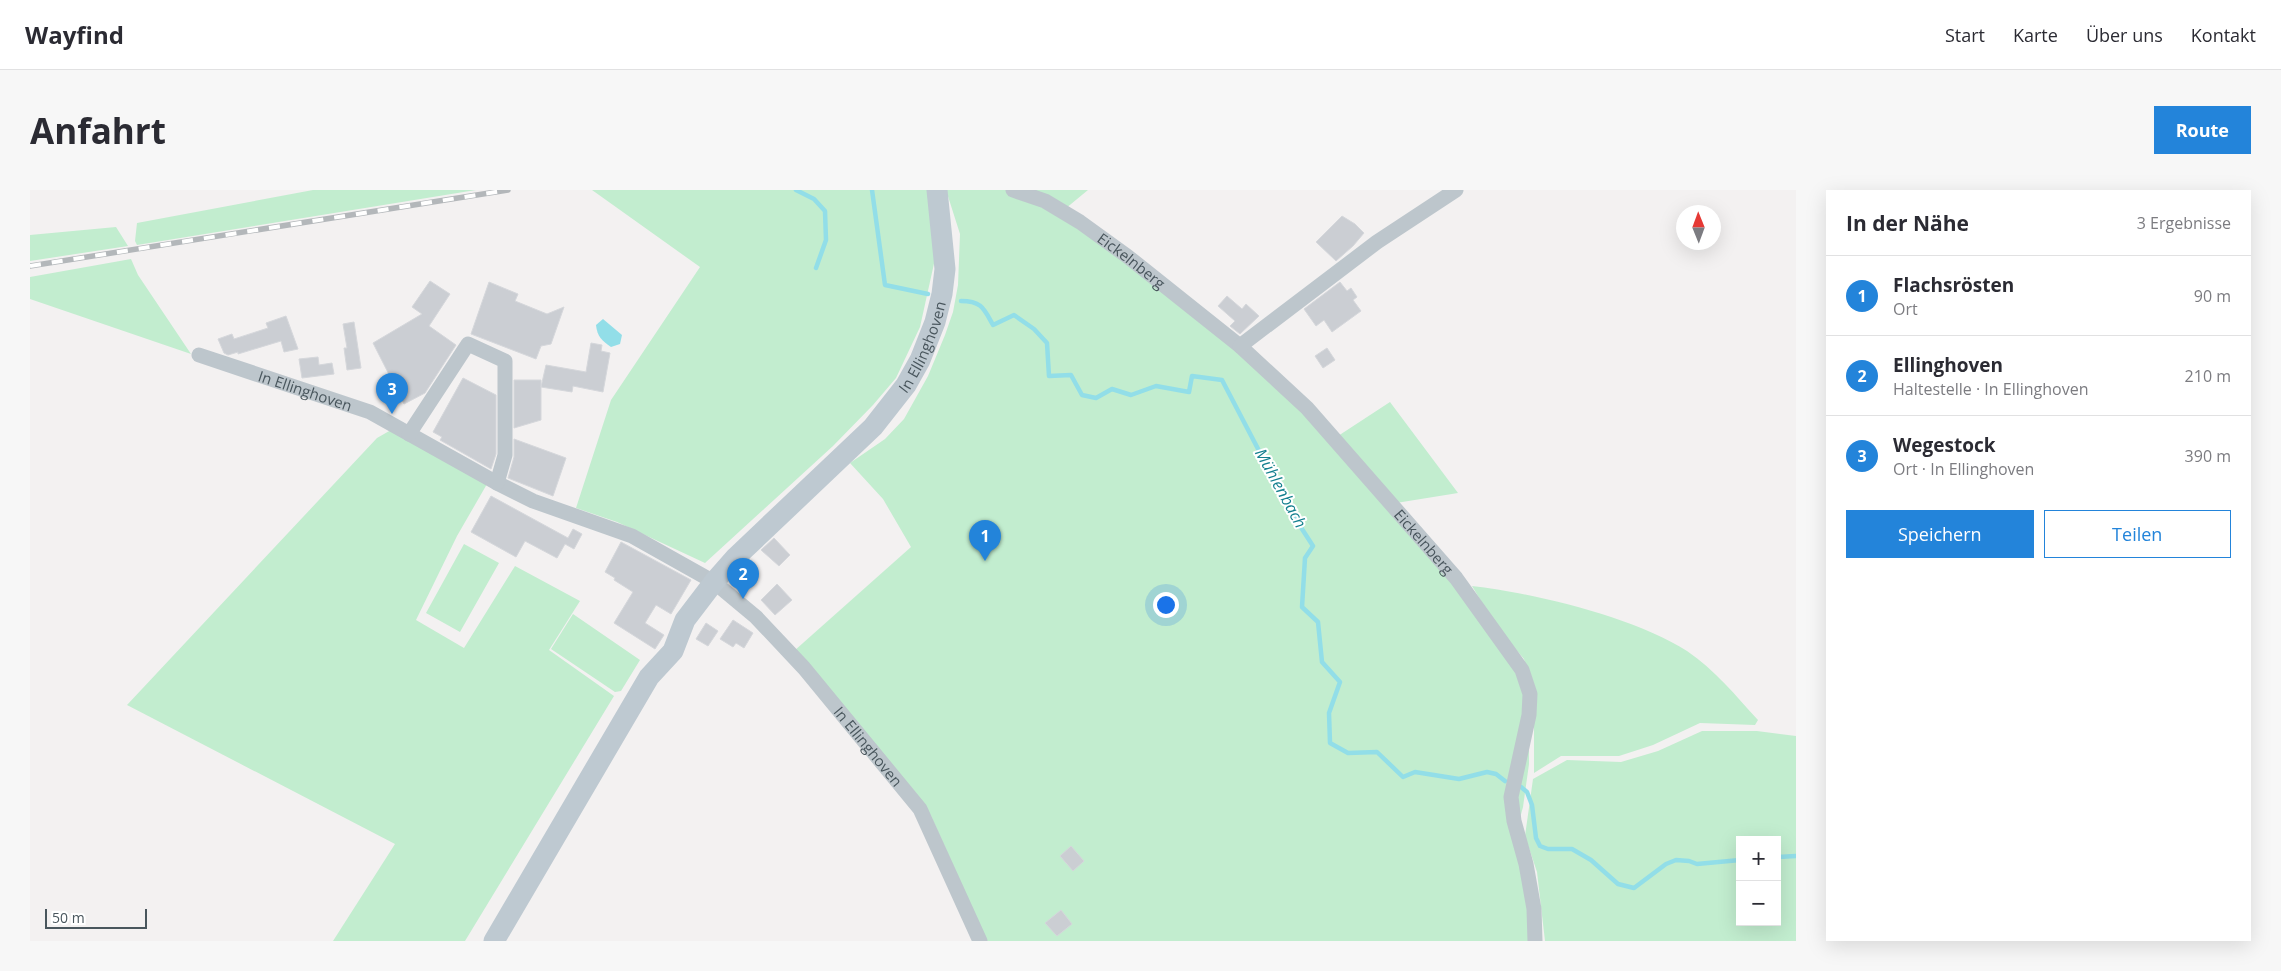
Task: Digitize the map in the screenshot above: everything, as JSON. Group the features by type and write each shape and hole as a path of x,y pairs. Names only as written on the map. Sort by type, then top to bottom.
{"street":[{"name":"In Ellinghoven","path":"494,941 650,677 673,651 685,620 736,557 873,427 906,385 920,360 935,322 945,270 937,190"},
{"name":"Eickelnberg","path":"1013,190 1045,201 1080,222 1134,261 1240,346 1307,408 1395,506 1456,578 1522,670 1530,694 1528,715 1511,797 1514,821 1526,864 1531,891 1535,941"},
{"path":"1240,346 1377,242 1456,190"},
{"path":"409,434 468,344 504,361 505,455 497,483"},
{"name":"In Ellinghoven","path":"199,355 370,412 532,501 632,536 714,582 756,617 804,668 920,809 980,941"}],"green space":[{"path":"313,190 476,190 137,245 135,241 137,223"},
{"path":"592,190 932,190 935,259 920,327 896,378 833,446 705,563 617,522 576,508 611,400 700,267"},
{"path":"946,190 1088,190 1065,209 1217,329 1299,408 1348,459 1518,661 1529,722 1529,764 1523,807 1517,829 1538,941 987,941 931,816 916,793 794,651 911,547 883,499 850,463 885,439 904,419 928,376 945,335 953,312 958,285 960,234"},
{"path":"116,227 128,246 30,261 30,235"},
{"path":"131,259 138,275 191,354 30,299 30,277"},
{"path":"1390,402 1458,493 1396,503 1338,436"},
{"path":"391,430 487,484 457,536 416,620 464,648 515,566 580,601 549,650 614,696 465,941 333,941 395,844 127,705 377,438"},
{"path":"464,544 499,563 460,632 426,613"},
{"path":"1472,586 1524,594 1583,608 1640,627 1697,658 1724,683 1758,720 1755,725 1700,723 1653,745 1619,756 1561,756 1534,773 1534,694 1524,659 1496,626"},
{"path":"573,614 640,660 621,691 615,692 551,649"},
{"path":"1702,731 1757,731 1796,736 1796,941 1545,941 1537,872 1525,836 1533,779 1567,760 1621,762 1658,751"}],"water":[{"path":"603,319 622,335 620,344 611,347 601,338 596,325"}],"building":[{"path":"1342,216 1355,224 1364,233 1336,261 1316,242"},
{"path":"430,281 450,294 429,326 456,345 425,393 404,404 373,343 422,314 412,307"},
{"path":"489,282 518,294 515,301 547,314 564,307 551,344 541,346 536,359 471,334"},
{"path":"1340,282 1347,291 1351,288 1357,297 1353,300 1361,311 1332,332 1324,320 1316,326 1304,309"},
{"path":"1227,296 1242,309 1246,304 1259,316 1240,334 1230,326 1235,321 1218,306"},
{"path":"286,316 298,349 284,352 281,341 238,354 238,352 228,355 224,353 218,339 232,334 234,339 268,328 266,323"},
{"path":"354,322 361,368 347,370 344,348 347,348 343,324"},
{"path":"591,343 602,345 601,351 610,353 603,392 573,386 572,392 541,387 546,365 586,372"},
{"path":"1327,348 1335,360 1323,368 1315,356"},
{"path":"318,357 319,365 332,363 334,374 302,378 299,359"},
{"path":"463,378 496,395 496,454 491,469 440,440 442,437 433,432"},
{"path":"514,380 541,380 541,420 514,428"},
{"path":"514,439 566,458 553,496 508,478 514,457"},
{"path":"491,496 568,538 573,529 582,534 574,549 565,544 557,558 525,541 516,557 471,532"},
{"path":"774,538 790,555 779,566 761,550"},
{"path":"621,542 691,580 671,614 656,605 645,623 664,635 655,649 614,623 633,592 605,572"},
{"path":"777,584 792,600 775,615 761,600"},
{"path":"733,620 753,633 744,648 736,643 733,647 720,639"},
{"path":"706,623 718,631 708,646 696,639"},
{"path":"1071,846 1084,861 1073,871 1060,856"},
{"path":"1061,910 1072,924 1057,936 1045,923"}],"waterway":[{"path":"796,190 814,199 825,211 826,240 816,268"},
{"name":"Mühlenbach","path":"872,190 885,285 928,294"},
{"name":"Mühlenbach","path":"961,301 978,304 982,307 993,325 1014,315 1034,329 1047,343 1049,376 1071,375 1082,395 1096,398 1112,389 1131,395 1156,386 1189,392 1192,376 1222,380 1291,512 1313,546 1305,558 1302,607 1318,622 1322,662 1340,682 1329,713 1330,743 1348,753 1377,752 1403,777 1415,772 1459,779 1487,772 1496,774 1505,781"},
{"name":"Mühlenbach","path":"1521,787 1527,792 1532,805 1536,838 1540,846 1548,849 1572,849 1591,860 1618,884 1634,888 1666,864 1676,860 1697,864 1736,860"},
{"name":"Mühlenbach","path":"1781,857 1796,856"}],"railway":[{"path":"30,266 508,190"}],"place":[{"name":"Wegestock","path":"392,414"},
{"name":"Flachsrösten","path":"985,561"},
{"name":"Ellinghoven","path":"743,599"}]}
